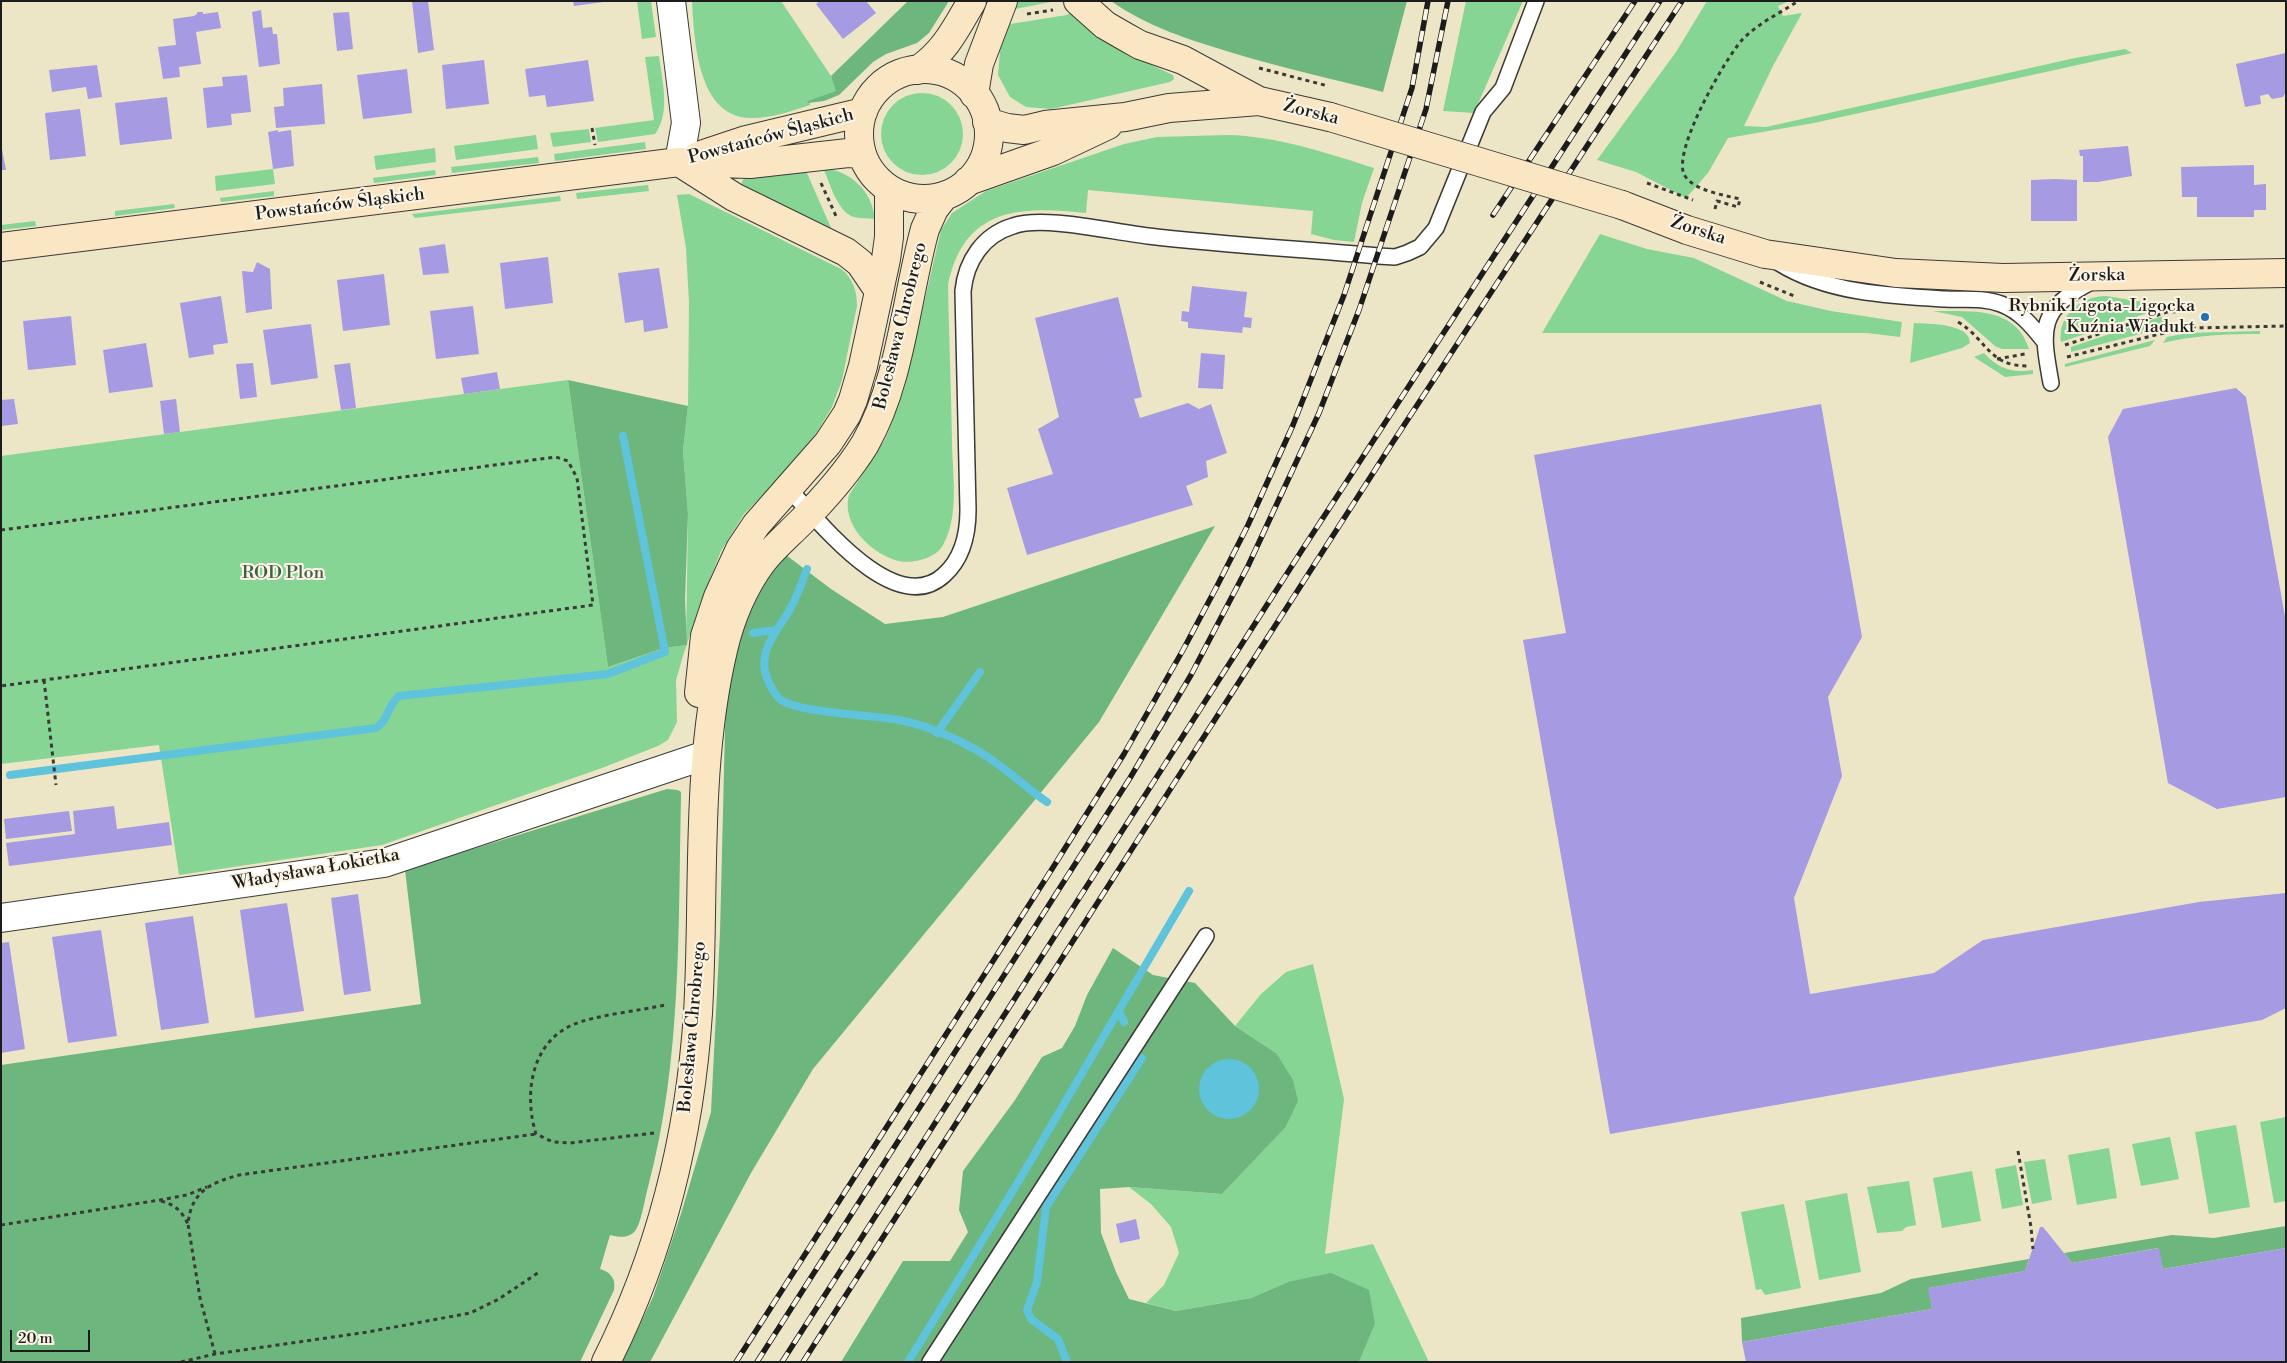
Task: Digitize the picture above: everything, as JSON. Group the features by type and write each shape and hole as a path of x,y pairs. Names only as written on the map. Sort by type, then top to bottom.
{"street":[{"path":"671,1 686,123 680,162 734,197 846,252 860,263 879,291"},
{"path":"918,70 934,58 944,47 972,1"},
{"path":"1066,5 1140,45 1183,60 1259,101"},
{"path":"974,94 980,64 1012,8"},
{"path":"918,70 929,70 949,75 959,80 974,94 984,111 987,122 988,141 986,152 975,173 968,181 944,196 912,198 889,189 873,175 862,154 859,130 863,112 873,95 884,83 898,75 918,70"},
{"name":"Żorska","path":"987,122 1006,128 1024,130 1045,125 1125,117 1169,108 1259,101 1330,117 1622,205 1687,230 1765,254 1896,273 2003,278 2286,273"},
{"name":"Powstańców Śląskich","path":"680,162 746,140 863,112"},
{"name":"Żorska","path":"968,181 1053,151 1125,117"},
{"name":"Powstańców Śląskich","path":"1,247 680,162 750,164 848,153 862,154"},
{"name":"Bolesława Chrobrego","path":"707,747 698,689 702,650 709,624 722,589 740,550 756,525 824,448 847,414 863,366 879,291 889,237 889,189"},
{"name":"Bolesława Chrobrego","path":"606,1362 625,1322 647,1266 669,1196 685,1123 698,1011 707,747 722,652 740,601 764,559 810,512 851,465 865,444 884,403 898,355 925,229 934,209 944,196"},
{"name":"Władysława Łokietka","path":"1,918 384,863 707,747"}],"lane":[{"path":"788,488 857,560 872,571 891,581 916,586 930,584 940,579 955,562 965,541 968,510 964,280 970,263 980,247 991,237 1005,229 1022,223 1041,222 1184,240 1378,256 1395,257 1420,246 1436,228 1483,112 1503,88 1536,1"},
{"path":"1765,254 1802,275 1825,284 1876,293 1945,299 1977,299 2000,304 2014,310 2029,323 2045,351"},
{"path":"2051,383 2045,351 2049,319 2055,308 2066,296 2104,276"},
{"path":"930,1362 1206,936"}],"path":[{"path":"1715,209 1717,201 1738,207 1740,199 1696,186 1684,176 1682,160 1706,97 1723,66 1743,40 1769,18 1798,1"},
{"path":"1012,8 1066,5"},
{"path":"592,128 595,146"},
{"path":"817,174 837,219"},
{"path":"1641,181 1697,202"},
{"path":"1706,206 1723,211"},
{"path":"2194,311 2167,312 2045,351 2013,366 1996,359 2045,351 2192,328 2286,326"},
{"path":"1,530 556,457 568,461 577,478 593,605 1,686"},
{"path":"44,680 56,785"},
{"path":"536,1134 532,1121 530,1091 538,1060 557,1034 571,1025 585,1021 665,1006"},
{"path":"1,1225 187,1195 239,1176 536,1134 553,1142 570,1143 656,1133"},
{"path":"2018,1151 2033,1249"},
{"path":"211,1185 196,1198 189,1212 188,1224 200,1298 215,1354"},
{"path":"160,1200 174,1204 182,1212 188,1224"},
{"path":"181,1362 215,1354 368,1332 470,1313 499,1299 539,1272"}],"green space":[{"path":"637,1 651,1 656,37 642,39"},
{"path":"692,1 781,1 831,76 837,91 807,101 810,102 810,105 789,112 760,118 735,115 721,106 710,92 703,75 695,36"},
{"path":"908,1 949,1 929,33 917,43 886,54 873,62 839,95 824,101 808,103 807,101 836,91 831,76"},
{"path":"1016,1 1056,1 1015,9"},
{"path":"1111,1 1407,1 1383,92 1270,64 1201,43 1170,32 1140,18"},
{"path":"1466,1 1523,1 1474,113 1443,111"},
{"path":"1707,1 1789,1 1778,6 1783,16 1802,13 1773,66 1744,126 1766,127 2075,58 2125,49 2132,53 1814,123 1728,138 1708,173 1686,198 1636,172 1597,160 1676,52"},
{"path":"1070,13 1119,47 1173,75 1174,79 1170,82 1051,109 1026,107 1010,97 998,75 1000,51 1010,24"},
{"path":"659,56 664,106 660,126 655,134 598,142 595,128 654,120 645,57"},
{"path":"922,93 938,97 951,105 959,118 963,134 959,150 951,163 938,171 922,175 906,171 893,163 885,150 881,134 885,118 893,105 906,97"},
{"path":"589,129 591,142 553,147 550,133"},
{"path":"536,135 538,149 456,160 454,146"},
{"path":"1227,135 1264,138 1283,142 1320,151 1374,168 1362,203 1354,242 1334,240 1311,234 1313,211 1088,190 1086,213 1039,210 1018,212 998,217 981,226 967,240 956,259 948,285 954,494 952,521 948,533 940,550 922,560 907,562 895,560 876,551 867,544 853,526 849,516 849,495 886,438 895,414 904,389 941,230 952,213 986,191 1124,144 1157,137"},
{"path":"645,142 646,149 555,161 554,154"},
{"path":"435,148 436,162 376,170 374,156"},
{"path":"538,157 539,163 452,173 451,167"},
{"path":"823,168 843,173 858,184 870,200 875,219 854,217 846,212 837,201"},
{"path":"273,169 275,184 216,191 215,176"},
{"path":"435,170 436,175 374,183 373,178"},
{"path":"806,171 832,230 741,184 744,178"},
{"path":"648,185 649,191 577,199 576,193"},
{"path":"274,191 274,196 221,202 220,198"},
{"name":"ROD Plon","path":"689,194 841,269 849,276 854,285 857,306 842,380 832,407 817,432 788,469 744,514 721,551 700,604 676,680 677,722 668,740 658,746 602,768 382,845 179,875 159,745 1,764 1,456 568,380 608,667 664,648 686,645 688,514 683,451 688,406 689,303 686,248 677,195"},
{"path":"560,196 561,201 415,218 412,214"},
{"path":"174,204 175,208 115,216 115,211"},
{"path":"35,221 36,226 1,230 1,225"},
{"path":"1600,234 1647,249 1694,258 1787,301 1831,311 1902,322 1900,337 1867,333 1542,333"},
{"path":"2106,296 2168,306 2061,342 2063,324 2073,309 2088,300"},
{"path":"1933,311 1976,312 2002,318 2013,325 2022,335 2029,349 2002,349 1995,346 1962,317"},
{"path":"2160,317 2170,318 2163,328 2071,352 2071,347"},
{"path":"1914,323 1938,324 1956,328 1968,336 1970,343 1962,348 1910,363"},
{"path":"2260,331 2260,334 2187,338 2163,343 2167,337 2188,333"},
{"path":"2155,340 2150,346 2065,367 2065,364"},
{"path":"1984,353 1995,363 2006,369 2018,371 2033,370 2033,374 2005,377 1974,357"},
{"path":"568,380 688,406 683,451 688,514 685,600 687,645 664,648 608,667"},
{"path":"1215,526 1099,722 813,1069 751,1173 650,1362 622,1362 653,1297 681,1214 711,1112 720,933 726,689 737,634 757,588 786,555 831,589 885,624 943,617"},
{"path":"667,789 681,792 676,994 673,1043 667,1091 659,1139 639,1223 632,1234 620,1237 610,1235 600,1269 612,1276 614,1290 580,1362 1,1362 1,1065 421,1004 405,870"},
{"path":"1113,948 1153,975 1195,983 1235,1026 1276,1053 1293,1080 1298,1101 1285,1128 1222,1194 1129,1187 1100,1189 1101,1233 1129,1299 1176,1311 1251,1298 1288,1282 1331,1273 1369,1290 1375,1324 1359,1362 841,1362 903,1261 950,1261 968,1232 959,1210 963,1171 1015,1100 1042,1057 1062,1048 1075,1026 1087,995"},
{"path":"1313,964 1344,1099 1325,1254 1373,1244 1429,1362 1359,1362 1375,1324 1288,1282 1251,1298 1176,1311 1146,1303 1164,1285 1179,1253 1171,1227 1151,1204 1129,1187 1222,1194 1285,1128 1276,1053 1235,1026 1261,994 1286,972"},
{"path":"2286,1117 2286,1201 2274,1203 2260,1122"},
{"path":"2236,1125 2250,1207 2209,1214 2195,1132"},
{"path":"2170,1137 2179,1179 2141,1186 2132,1144"},
{"path":"2109,1148 2117,1198 2077,1205 2068,1155"},
{"path":"2045,1159 2052,1200 2032,1204 2024,1162"},
{"path":"2016,1165 2023,1205 2002,1209 1995,1169"},
{"path":"1972,1171 1981,1221 1942,1228 1933,1178"},
{"path":"1909,1181 1916,1225 1906,1227 1902,1231 1877,1233 1867,1187"},
{"path":"1847,1193 1861,1272 1819,1280 1805,1201"},
{"path":"1784,1204 1801,1288 1765,1295 1761,1289 1756,1290 1741,1212"},
{"path":"2286,1226 2286,1248 2163,1269 2158,1248 2072,1263 2064,1253 2172,1235 2214,1238"},
{"path":"2029,1259 2025,1271 1929,1288 1932,1309 1742,1342 1741,1318 1881,1293 1911,1279"}],"water":[{"path":"1223,1059 1235,1059 1246,1064 1254,1072 1259,1083 1257,1101 1246,1114 1235,1119 1223,1119 1212,1114 1204,1106 1199,1095 1199,1083 1204,1072 1212,1064"}],"building":[{"path":"412,1 428,1 434,50 418,53"},
{"path":"573,1 604,1 604,2 574,6"},
{"path":"820,1 866,1 876,13 843,39 816,4"},
{"path":"261,10 263,28 272,27 273,34 277,34 280,64 259,67 252,12"},
{"path":"197,12 203,12 203,14 218,12 221,28 196,32 201,64 179,67 180,77 163,79 158,47 176,45 173,19 194,16"},
{"path":"349,12 353,49 337,51 333,13"},
{"path":"2286,53 2286,92 2283,97 2272,99 2268,94 2260,96 2261,104 2245,107 2236,64"},
{"path":"484,60 489,104 446,109 442,65"},
{"path":"588,60 594,101 547,107 545,95 529,97 525,69"},
{"path":"97,65 102,97 88,99 86,87 52,92 49,70"},
{"path":"407,69 412,113 363,119 357,75"},
{"path":"247,75 251,112 231,114 232,125 207,128 203,88 223,86 222,77"},
{"path":"322,84 325,124 276,128 274,107 284,106 283,88"},
{"path":"167,97 172,139 120,145 115,103"},
{"path":"80,109 86,156 50,160 45,113"},
{"path":"278,130 278,132 291,130 294,166 273,169 268,132"},
{"path":"1,144 6,170 1,170"},
{"path":"2128,146 2132,176 2098,182 2083,182 2083,156 2080,156 2079,150"},
{"path":"2254,165 2254,185 2266,184 2266,210 2254,210 2254,217 2197,217 2197,197 2182,197 2181,167"},
{"path":"2031,180 2077,180 2077,221 2031,221"},
{"path":"445,244 449,273 423,275 419,248"},
{"path":"548,257 553,303 505,309 500,263"},
{"path":"257,262 270,269 272,309 246,313 242,271 253,272"},
{"path":"659,268 668,328 644,332 643,320 625,323 618,273"},
{"path":"384,274 390,325 343,331 337,280"},
{"path":"1192,286 1247,292 1244,317 1252,318 1251,328 1243,327 1242,333 1188,328 1188,322 1181,321 1182,311 1189,312"},
{"path":"221,296 228,343 213,345 214,354 189,358 180,303"},
{"path":"1118,297 1142,397 1134,399 1140,418 1188,403 1199,409 1211,404 1227,453 1206,461 1208,477 1186,486 1193,505 1027,555 1007,488 1053,474 1038,429 1059,417 1035,318"},
{"path":"473,306 479,354 436,359 430,311"},
{"path":"71,316 76,365 28,370 23,321"},
{"path":"311,324 318,378 271,385 263,330"},
{"path":"146,343 153,387 109,393 103,350"},
{"path":"1201,353 1225,355 1223,389 1198,388"},
{"path":"253,363 257,397 240,399 236,364"},
{"path":"350,363 356,408 341,410 334,365"},
{"path":"497,372 500,389 464,394 461,378"},
{"path":"2236,388 2246,397 2286,622 2286,797 2217,809 2168,783 2108,437 2123,409"},
{"path":"14,399 18,424 1,426 1,400"},
{"path":"176,399 180,432 164,434 160,401"},
{"path":"1821,404 1862,637 1828,697 1842,776 1794,898 1810,994 1934,973 1983,940 2199,902 2286,893 2286,1008 2262,1020 1610,1134 1523,640 1566,633 1534,455"},
{"path":"114,806 117,829 169,822 172,845 9,866 6,843 75,834 73,811"},
{"path":"69,811 72,831 6,839 4,819"},
{"path":"358,894 371,991 344,995 331,898"},
{"path":"287,903 304,1011 255,1018 240,910"},
{"path":"193,916 209,1023 161,1030 145,923"},
{"path":"101,930 117,1036 68,1043 52,937"},
{"path":"9,942 25,1049 1,1053 1,943"},
{"path":"1136,1219 1140,1239 1120,1243 1116,1224"},
{"path":"2040,1227 2043,1227 2072,1263 2159,1248 2163,1269 2286,1248 2286,1362 1746,1362 1742,1342 1932,1309 1928,1288 2025,1271"}],"waterway":[{"path":"10,775 376,728 383,722 395,699 399,696 608,674 665,652 623,436"},
{"path":"807,569 789,611 767,647 765,655 766,676 780,699 789,704 818,710 899,720 938,732 977,750 1047,802"},
{"path":"753,633 776,630"},
{"path":"937,733 980,672"},
{"path":"908,1362 1017,1184 1189,891"},
{"path":"1119,1011 1124,1022"},
{"path":"1067,1362 1058,1339 1031,1319 1027,1310 1037,1282 1046,1207 1142,1058"}],"railway":[{"path":"736,1362 1124,754 1216,588 1248,525 1293,425 1344,295 1412,88 1428,1"},
{"path":"757,1362 1130,778 1191,675 1248,566 1319,413 1359,310 1426,109 1448,1"},
{"path":"1493,215 1635,1"},
{"path":"782,1362 1304,547 1660,1"},
{"path":"803,1362 1391,445 1682,1"}],"place":[{"name":"Rybnik Ligota-Ligocka Kuźnia Wiadukt","path":"2205,317"}]}
